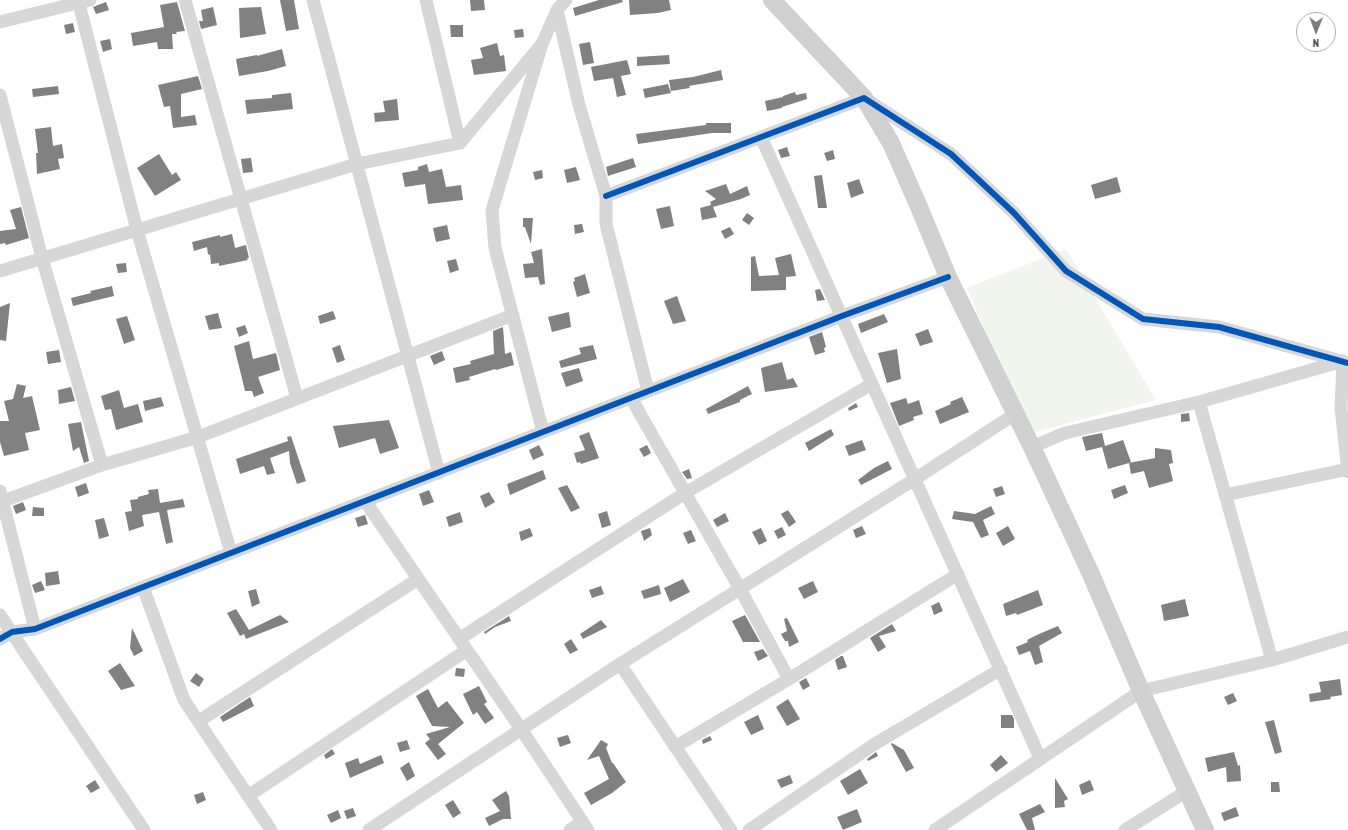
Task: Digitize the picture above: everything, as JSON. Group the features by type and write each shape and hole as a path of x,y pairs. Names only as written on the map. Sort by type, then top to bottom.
{"main road":[{"path":"772,0 864,98 891,143 948,277 1032,447 1090,572 1141,692 1186,791 1206,830"}],"street":[{"path":"185,0 297,398"},
{"path":"313,0 439,473"},
{"path":"426,0 460,143"},
{"path":"543,432 495,248 492,210 542,44 556,10 566,0"},
{"path":"0,22 82,1 138,230 231,553"},
{"path":"556,10 579,105 606,196 606,224 648,391"},
{"path":"0,271 357,164 460,143 542,44"},
{"path":"0,94 42,258 102,465"},
{"path":"606,196 864,98 951,154 1014,213 1066,271 1143,319 1219,327 1345,362"},
{"path":"761,137 1040,758"},
{"path":"0,639 12,632 35,629 842,316 948,277"},
{"path":"35,629 1,496 198,436 513,315"},
{"path":"1032,447 1065,433 1199,402 1345,362"},
{"path":"1225,495 1348,470 1341,408 1345,362"},
{"path":"459,639 686,493 872,384"},
{"path":"631,398 740,589 789,679"},
{"path":"1199,402 1272,660"},
{"path":"369,830 620,664 915,479 1015,414"},
{"path":"366,501 585,826 570,830"},
{"path":"675,747 789,679 958,574"},
{"path":"198,721 418,579"},
{"path":"143,587 184,700 271,830"},
{"path":"0,614 144,830"},
{"path":"934,830 1141,692 1272,660 1348,637"},
{"path":"248,796 467,650"},
{"path":"620,664 731,830"},
{"path":"749,830 873,746 1001,669"},
{"path":"1126,830 1186,791"}],"shaded area":[{"path":"1066,249 1156,400 1028,434 967,288"}],"building":[{"path":"280,0 294,0 299,29 286,31"},
{"path":"470,0 484,0 485,10 471,11"},
{"path":"599,0 622,0 623,2 575,16 573,8"},
{"path":"629,0 669,0 671,10 658,13 630,15"},
{"path":"106,2 109,10 96,14 93,7"},
{"path":"177,2 185,31 172,34 173,49 158,49 157,42 133,46 131,33 164,27 160,5"},
{"path":"213,7 217,25 201,29 199,21 203,21 201,10"},
{"path":"261,7 266,34 240,38 239,8"},
{"path":"73,23 75,32 66,34 64,25"},
{"path":"450,25 463,25 463,37 451,37"},
{"path":"523,29 524,37 515,38 514,30"},
{"path":"110,39 112,49 103,52 100,41"},
{"path":"590,42 594,63 583,65 579,44"},
{"path":"497,43 500,56 504,55 506,71 474,75 471,60 483,58 480,48"},
{"path":"282,49 286,66 239,76 236,59 257,56"},
{"path":"669,55 670,64 637,66 637,57"},
{"path":"627,60 631,74 621,76 626,95 617,97 613,78 594,81 591,67"},
{"path":"721,70 723,80 671,91 669,80 693,77"},
{"path":"198,76 202,89 181,94 181,117 195,115 197,125 173,128 170,106 164,107 158,85"},
{"path":"668,84 671,93 645,98 643,89"},
{"path":"58,86 59,94 33,97 32,89"},
{"path":"795,92 796,95 806,93 807,99 782,108 767,111 765,101 783,97"},
{"path":"291,93 293,109 247,114 245,100 272,98 272,95"},
{"path":"397,99 399,120 375,122 374,113 385,112 383,101"},
{"path":"706,123 731,123 731,133 712,133 638,144 636,134 706,125"},
{"path":"51,127 53,146 62,144 64,158 58,159 60,169 37,174 36,153 38,153 35,129"},
{"path":"787,147 790,156 781,158 778,150"},
{"path":"833,150 835,159 827,161 824,153"},
{"path":"159,154 172,175 176,172 181,180 155,196 137,168"},
{"path":"251,158 253,172 243,173 241,159"},
{"path":"633,158 636,167 608,176 606,167"},
{"path":"427,164 429,172 442,169 446,187 461,185 463,200 428,204 425,184 405,187 402,173 418,170 418,167"},
{"path":"576,167 580,180 567,183 564,170"},
{"path":"542,170 543,178 535,180 533,172"},
{"path":"822,175 827,208 818,208 814,176"},
{"path":"1117,177 1121,192 1095,199 1091,185"},
{"path":"859,179 864,193 851,198 847,183"},
{"path":"726,184 730,194 747,186 750,195 713,207 717,217 702,220 700,208 711,205 710,202 716,199 705,191"},
{"path":"670,206 674,226 661,229 656,209"},
{"path":"21,207 29,238 6,245 5,243 0,244 0,231 16,229 10,210"},
{"path":"747,213 754,218 749,225 742,220"},
{"path":"523,218 533,218 531,244 525,227 523,227"},
{"path":"582,224 584,232 575,234 574,225"},
{"path":"447,225 450,239 436,242 433,228"},
{"path":"730,227 734,234 725,239 721,231"},
{"path":"232,234 235,248 246,245 249,258 247,258 248,260 219,266 219,263 211,264 210,254 208,255 207,247 194,251 192,242 220,235 220,237"},
{"path":"542,249 545,284 540,285 538,277 525,278 523,264 534,263 531,252"},
{"path":"791,254 796,276 786,277 786,290 751,291 751,257 755,256 759,276 779,275 775,258"},
{"path":"456,259 459,270 450,273 447,261"},
{"path":"126,263 127,272 118,273 116,264"},
{"path":"585,274 590,293 577,297 573,282 575,281 574,278"},
{"path":"112,286 114,296 73,306 71,298 91,293 90,291"},
{"path":"820,289 825,300 817,301 815,290"},
{"path":"677,296 686,321 673,324 664,301"},
{"path":"10,303 6,341 0,340 0,307"},
{"path":"333,311 336,319 320,324 318,316"},
{"path":"569,312 571,327 552,332 548,317"},
{"path":"218,313 222,328 209,330 205,316"},
{"path":"884,314 888,322 861,333 858,324"},
{"path":"127,316 135,340 124,344 116,319"},
{"path":"245,325 248,333 239,337 236,328"},
{"path":"503,327 505,354 511,352 514,365 469,377 470,380 456,383 453,368 471,364 470,361 494,354 493,331"},
{"path":"928,329 933,342 920,346 915,334"},
{"path":"822,332 826,347 824,348 825,352 815,355 809,337"},
{"path":"249,341 253,359 276,353 280,370 258,377 264,393 254,397 252,391 245,391 234,346"},
{"path":"340,345 345,360 337,363 332,348"},
{"path":"593,345 597,359 561,368 559,361 581,354 579,348"},
{"path":"897,349 901,379 887,383 878,353"},
{"path":"59,350 61,362 48,364 46,352"},
{"path":"442,351 445,360 434,365 430,356"},
{"path":"782,362 787,380 793,378 798,387 765,392 761,368"},
{"path":"579,368 583,381 566,387 561,373"},
{"path":"17,384 26,386 23,398 32,396 40,430 25,433 29,450 4,456 0,442 0,421 9,421 4,401 13,399"},
{"path":"748,386 752,394 740,400 740,402 708,414 706,409"},
{"path":"71,387 75,401 59,404 58,390"},
{"path":"119,390 124,408 138,404 143,422 116,430 111,409 105,410 101,396"},
{"path":"161,397 164,406 145,411 143,401"},
{"path":"962,397 969,412 940,424 935,411"},
{"path":"906,398 908,404 919,400 923,414 913,417 914,420 899,426 890,403"},
{"path":"856,403 858,407 849,411 848,408"},
{"path":"1189,413 1190,421 1181,422 1181,414"},
{"path":"389,420 399,448 380,454 375,438 339,448 333,426"},
{"path":"81,422 89,461 84,463 79,447 73,451 68,424"},
{"path":"831,429 834,435 809,451 805,443"},
{"path":"589,432 599,458 581,464 580,462 577,463 574,453 585,450 579,436"},
{"path":"1102,433 1105,446 1123,440 1131,462 1108,469 1102,447 1086,451 1082,437"},
{"path":"291,436 306,481 297,484 290,463 289,451 270,458 275,473 267,475 264,466 240,474 236,459 288,441 287,437"},
{"path":"862,440 866,450 849,456 845,446"},
{"path":"539,445 544,455 533,460 529,450"},
{"path":"647,445 651,453 644,457 639,449"},
{"path":"1155,448 1171,450 1173,463 1169,464 1173,481 1149,488 1144,471 1131,474 1129,463 1155,458"},
{"path":"888,461 892,469 861,485 858,480 874,468"},
{"path":"689,469 692,478 687,479 682,472"},
{"path":"543,470 546,479 510,495 507,484"},
{"path":"86,483 89,493 78,497 75,487"},
{"path":"567,485 580,508 571,512 558,488"},
{"path":"1125,485 1128,493 1114,499 1111,490"},
{"path":"1002,486 1005,494 996,497 993,489"},
{"path":"158,489 160,503 183,499 185,507 167,510 173,542 166,544 159,512 142,515 144,526 129,531 125,512 132,511 130,500 138,499 138,497 149,494 148,490"},
{"path":"429,490 434,502 423,506 419,494"},
{"path":"489,492 495,502 485,508 480,496"},
{"path":"23,502 26,510 16,514 13,506"},
{"path":"991,506 995,514 983,520 989,535 981,538 973,522 952,519 954,511 975,514"},
{"path":"33,507 44,508 44,516 32,516"},
{"path":"788,510 796,522 789,527 781,514"},
{"path":"607,511 611,525 602,528 598,514"},
{"path":"460,512 463,522 449,527 446,517"},
{"path":"725,513 729,521 717,527 713,520"},
{"path":"365,515 368,524 358,527 355,518"},
{"path":"104,518 109,536 99,539 95,520"},
{"path":"862,526 866,534 856,538 853,530"},
{"path":"1008,526 1015,539 1003,546 996,533"},
{"path":"782,527 786,535 778,539 774,531"},
{"path":"530,528 533,536 521,541 519,532"},
{"path":"650,528 652,535 644,541 641,531"},
{"path":"761,528 767,541 759,545 752,532"},
{"path":"691,530 696,541 688,544 683,533"},
{"path":"58,571 60,584 46,586 45,573"},
{"path":"683,579 690,592 670,602 664,588"},
{"path":"41,581 45,590 35,593 32,585"},
{"path":"813,581 818,592 804,599 798,588"},
{"path":"659,585 661,594 644,599 641,591"},
{"path":"601,586 604,594 592,598 589,590"},
{"path":"256,589 260,603 252,607 248,591"},
{"path":"1038,590 1043,605 1017,615 1016,613 1006,616 1003,604"},
{"path":"1185,599 1189,616 1164,621 1161,605"},
{"path":"939,602 943,611 934,615 931,606"},
{"path":"236,609 249,630 280,615 289,622 246,639 244,634 240,636 227,613"},
{"path":"745,615 760,642 743,642 732,621"},
{"path":"509,616 511,621 495,627 485,634 484,632"},
{"path":"787,618 799,642 789,647 788,641 785,641 781,634 787,631 784,619"},
{"path":"601,620 607,627 583,639 580,634"},
{"path":"892,624 896,631 879,636 886,647 878,652 870,638"},
{"path":"1058,626 1062,633 1039,646 1043,662 1035,665 1030,651 1019,655 1016,647 1028,642 1027,640 1039,634"},
{"path":"132,628 143,651 134,656 130,648"},
{"path":"571,639 578,650 570,654 564,644"},
{"path":"763,649 768,656 758,661 754,652"},
{"path":"843,656 847,667 838,670 835,660"},
{"path":"120,663 135,686 121,690 108,671"},
{"path":"456,668 465,669 464,677 455,676"},
{"path":"196,673 204,679 199,687 190,681"},
{"path":"806,678 810,686 803,690 799,682"},
{"path":"1340,679 1342,695 1330,697 1331,699 1310,702 1309,694 1321,692 1319,682"},
{"path":"479,686 487,702 484,704 494,718 485,724 477,712 473,715 463,694"},
{"path":"428,689 438,708 447,701 464,723 438,744 446,754 438,760 425,743 430,739 426,734 450,727 432,726 416,696"},
{"path":"1233,693 1237,701 1228,705 1224,697"},
{"path":"250,697 254,706 223,722 220,717"},
{"path":"788,699 800,719 787,726 776,707"},
{"path":"758,715 764,729 751,735 744,722"},
{"path":"1001,715 1012,715 1014,719 1014,728 1001,728"},
{"path":"1274,720 1282,752 1275,754 1265,722"},
{"path":"568,735 571,743 560,747 557,738"},
{"path":"710,736 712,740 703,744 702,740"},
{"path":"407,740 410,749 400,752 397,743"},
{"path":"601,740 608,744 606,748 612,763 626,782 612,793 591,805 584,793 609,779 599,756 587,760"},
{"path":"892,743 904,750 914,768 906,772 891,744"},
{"path":"332,749 335,754 326,759 324,755"},
{"path":"876,752 878,756 868,761 867,759"},
{"path":"1234,752 1238,766 1240,765 1241,781 1227,782 1226,767 1208,772 1205,758"},
{"path":"381,755 384,763 350,778 345,763 358,758 360,764"},
{"path":"1001,755 1008,763 996,772 990,765"},
{"path":"409,762 415,776 407,781 400,768"},
{"path":"860,769 868,783 848,795 840,781"},
{"path":"790,775 793,783 781,788 777,780"},
{"path":"1055,778 1068,799 1064,801 1065,807 1055,808"},
{"path":"95,780 100,788 91,793 86,786"},
{"path":"1090,780 1094,790 1082,795 1079,785"},
{"path":"1271,782 1279,782 1280,792 1271,792"},
{"path":"506,791 509,796 511,819 503,819 489,826 485,818 500,811 492,800"},
{"path":"203,792 206,800 197,804 194,795"},
{"path":"453,800 461,813 453,818 445,805"},
{"path":"1040,804 1045,812 1032,818 1035,830 1027,830 1019,814"},
{"path":"1236,807 1239,816 1224,821 1221,813"},
{"path":"353,808 356,816 347,819 344,811"},
{"path":"857,809 862,822 843,830 837,817"},
{"path":"338,810 341,818 331,823 327,815"}],"cycle path":[{"path":"606,196 864,98 951,154 1014,213 1066,271 1143,319 1219,327 1348,363"},
{"path":"0,639 12,632 35,629 842,316 948,277"}]}
